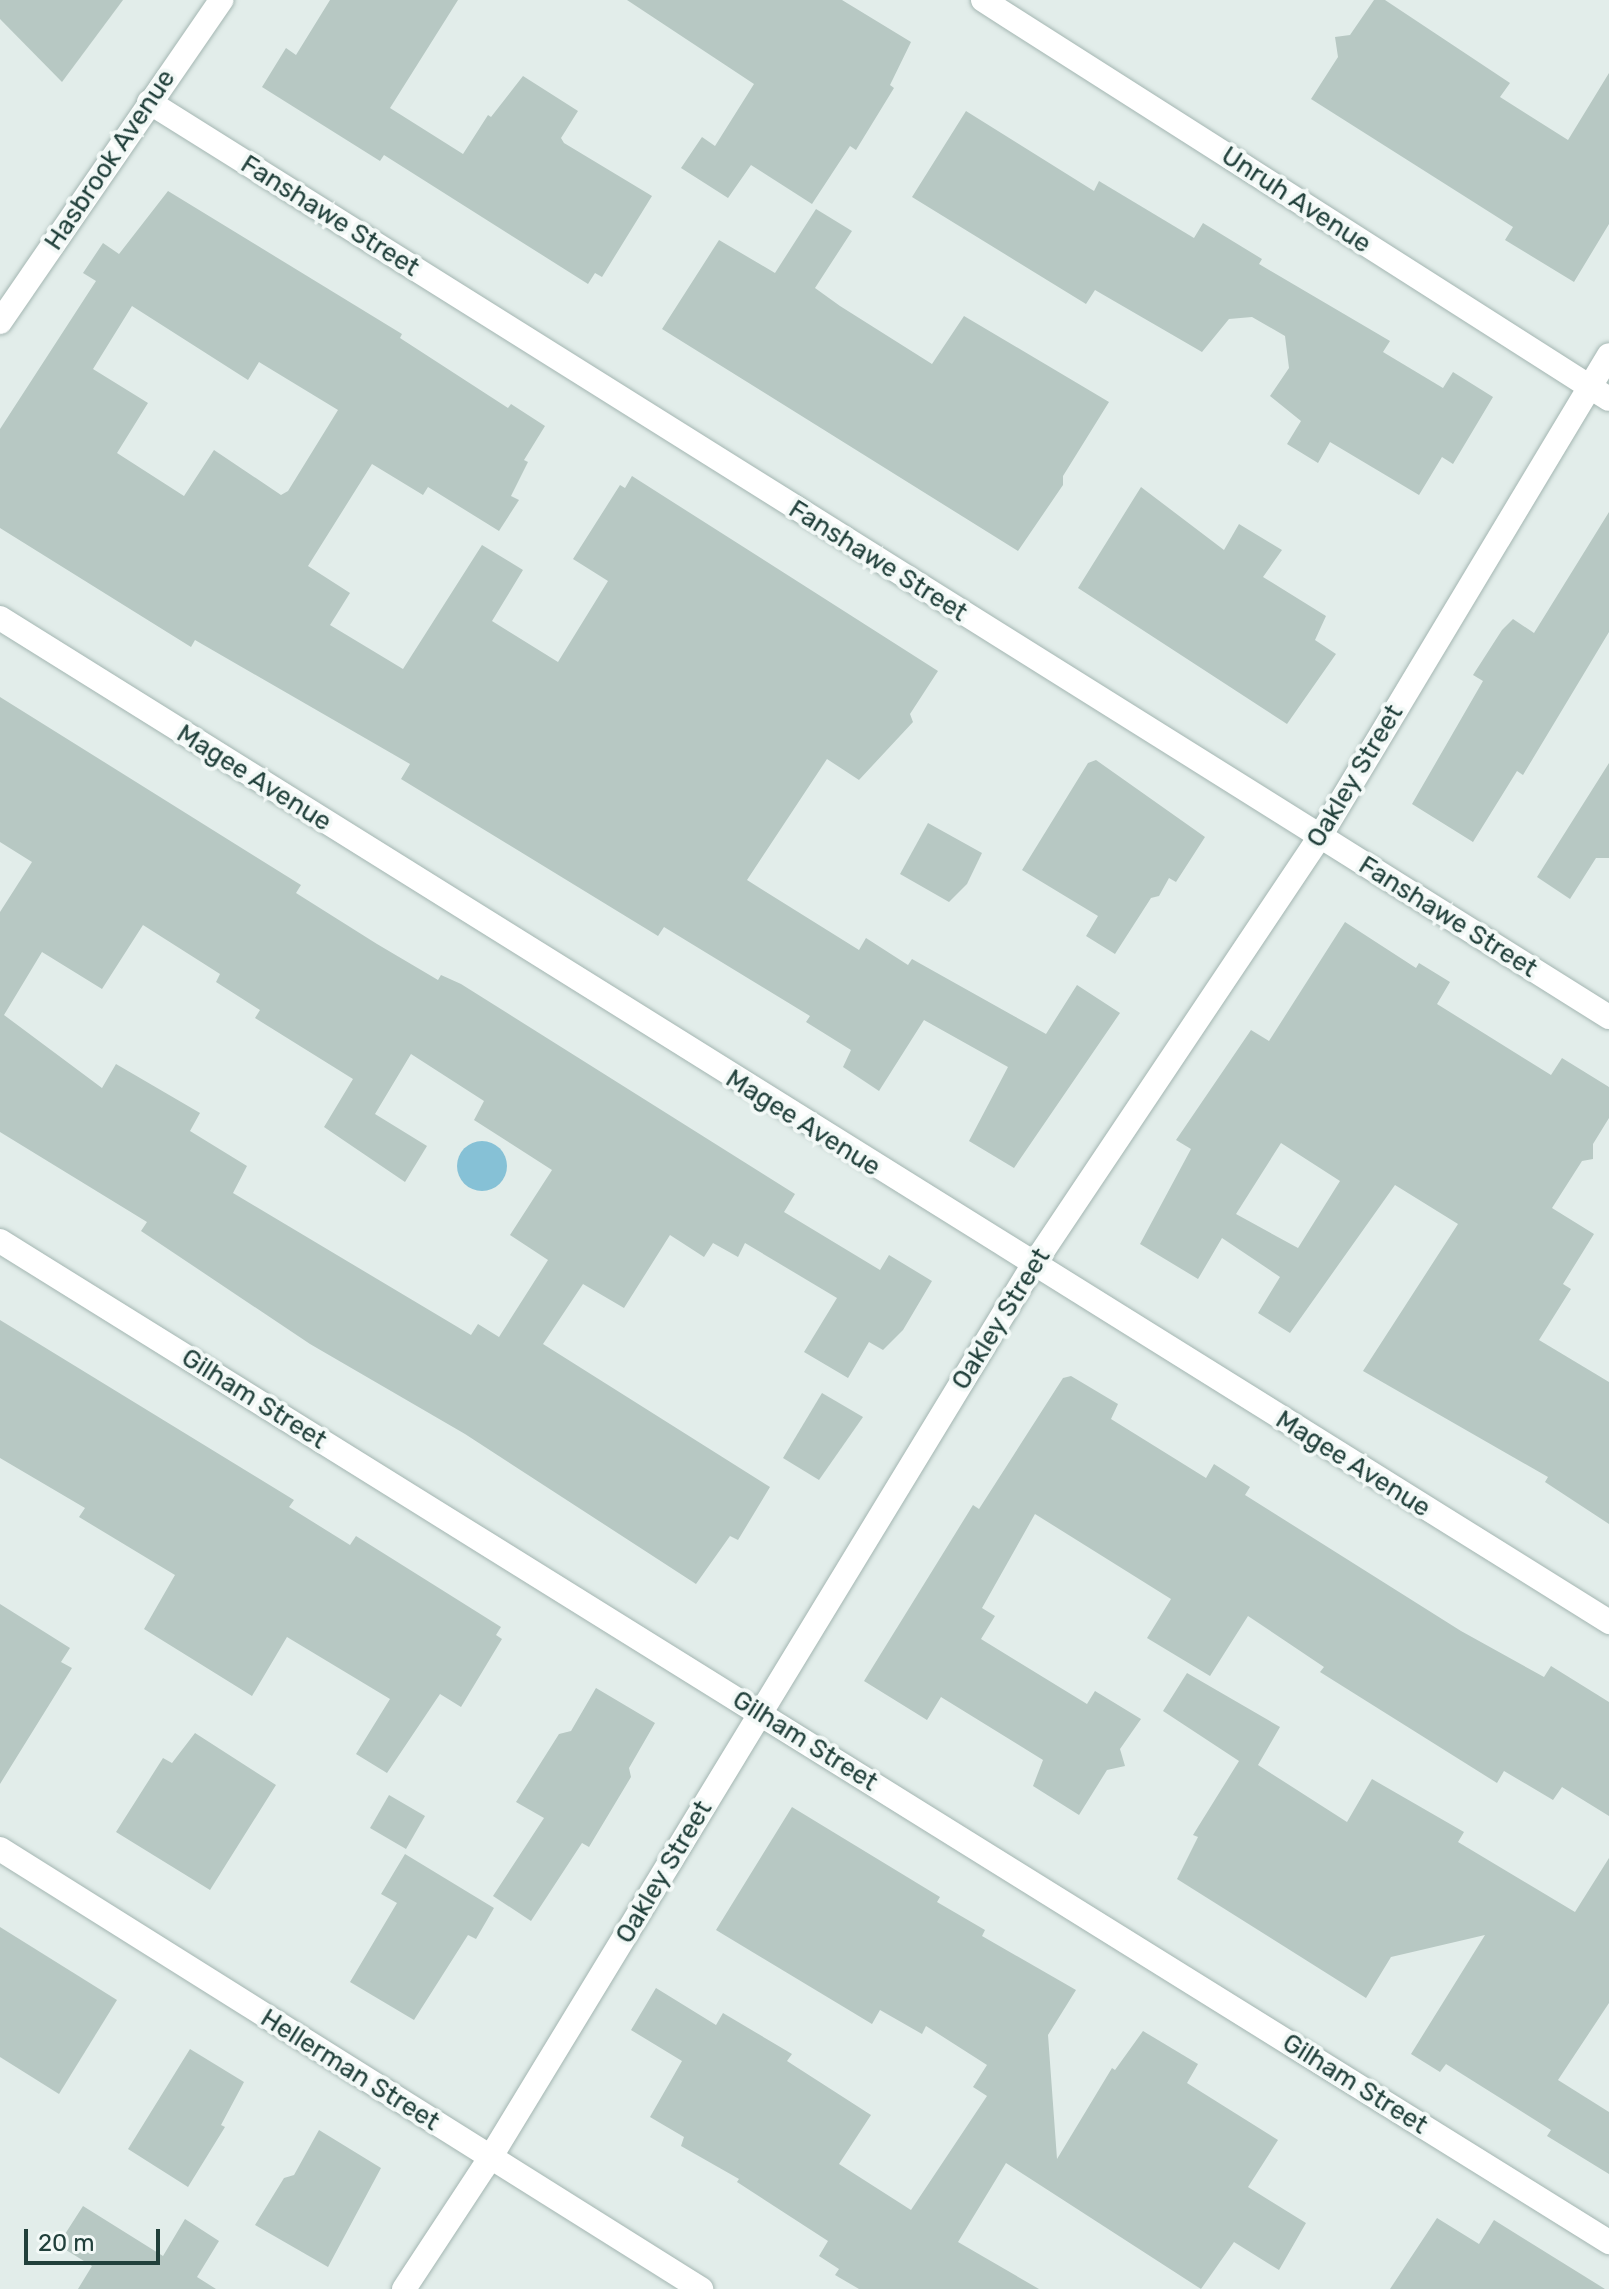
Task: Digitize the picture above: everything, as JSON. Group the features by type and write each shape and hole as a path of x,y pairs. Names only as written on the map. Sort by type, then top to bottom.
{"street":[{"name":"Hasbrook Avenue","path":"0,322 221,0"},
{"name":"Unruh Avenue","path":"983,0 1599,393"},
{"name":"Fanshawe Street","path":"149,102 1609,1017"},
{"name":"Oakley Street","path":"404,2289 490,2158 1032,1267 1319,838 1599,393 1609,355"},
{"name":"Magee Avenue","path":"0,618 1032,1267 1609,1622"},
{"name":"Gilham Street","path":"0,1241 1609,2242"},
{"name":"Hellerman Street","path":"0,1849 701,2289"}],"water":[{"path":"482,1141 500,1148 507,1166 500,1184 482,1191 464,1184 457,1166 464,1148"}],"building":[{"path":"0,0 123,0 62,82 0,19"},
{"path":"330,0 458,0 390,108 463,154 488,115 491,117 523,76 578,111 561,138 564,143 652,196 602,277 595,273 588,284 384,155 380,161 262,87 286,48 296,55"},
{"path":"627,0 842,0 911,42 890,85 894,88 856,150 850,146 812,204 751,165 728,198 681,168 702,137 715,146 754,84"},
{"path":"1374,0 1385,0 1510,83 1500,97 1568,140 1609,73 1609,224 1574,282 1505,240 1513,227 1311,99 1338,57 1335,37 1350,35"},
{"path":"966,111 1094,191 1099,181 1194,238 1203,223 1262,259 1259,264 1390,341 1383,352 1443,388 1453,372 1493,397 1453,464 1442,457 1419,495 1330,442 1318,463 1287,444 1301,421 1270,396 1289,368 1285,336 1252,317 1229,319 1202,352 1095,290 1086,304 912,197"},
{"path":"168,191 402,334 400,338 508,408 511,404 545,426 524,460 528,462 511,496 519,500 499,531 428,487 423,495 372,464 308,566 350,593 330,625 403,669 482,545 523,570 492,621 558,662 608,581 573,559 620,485 625,488 632,476 938,671 910,714 913,722 859,780 827,759 747,880 859,950 866,938 908,965 912,959 1046,1034 1077,985 1120,1013 1014,1168 969,1141 1008,1067 924,1020 879,1091 843,1067 851,1050 806,1022 810,1016 664,927 658,936 401,779 410,764 195,640 191,647 0,528 0,429 96,281 83,273 103,243 119,254","holes":["132,306 248,380 259,362 338,410 288,491 281,495 214,450 184,496 117,453 148,403 93,369"]},
{"path":"816,209 852,231 815,288 840,306 932,364 964,316 1109,402 1063,476 1063,485 1018,551 662,329 719,240 775,273"},
{"path":"1141,487 1224,550 1239,524 1282,550 1263,577 1326,616 1315,640 1336,654 1287,724 1078,588"},
{"path":"1609,512 1609,632 1523,775 1517,771 1473,842 1412,804 1483,681 1473,675 1502,630 1513,619 1534,633"},
{"path":"0,697 301,885 296,893 377,944 438,980 441,975 461,984 795,1194 784,1212 880,1270 889,1255 932,1281 903,1330 883,1350 869,1342 848,1378 804,1352 837,1298 745,1243 738,1257 713,1243 704,1257 670,1235 624,1308 583,1284 543,1344 770,1487 738,1540 730,1536 696,1584 465,1434 310,1344 141,1231 147,1222 0,1132 0,912 32,862 0,842","holes":["143,925 220,974 216,982 260,1010 255,1018 353,1079 324,1127 405,1182 427,1146 375,1114 411,1054 484,1101 474,1120 552,1170 510,1235 548,1260 499,1337 478,1324 471,1335 233,1193 247,1166 190,1131 200,1113 116,1064 102,1088 4,1015 42,952 102,989"]},
{"path":"1096,760 1205,837 1176,882 1169,878 1159,896 1151,898 1115,954 1086,936 1098,916 1022,870 1088,763"},
{"path":"1609,763 1609,858 1596,858 1570,899 1537,877"},
{"path":"928,823 982,853 967,884 949,902 900,874"},
{"path":"1345,922 1416,968 1419,963 1450,982 1437,1004 1551,1075 1562,1058 1609,1087 1609,1118 1593,1144 1593,1159 1582,1161 1552,1208 1594,1234 1563,1284 1571,1289 1539,1340 1609,1382 1609,1524 1545,1482 1548,1477 1363,1371 1458,1224 1395,1185 1290,1333 1258,1313 1280,1277 1222,1238 1198,1279 1140,1244 1191,1149 1176,1140 1251,1030 1269,1041","holes":["1281,1143 1340,1181 1298,1248 1236,1214"]},
{"path":"0,1320 294,1500 289,1507 350,1545 356,1536 501,1627 496,1635 502,1639 461,1707 440,1694 387,1773 356,1754 390,1699 287,1637 252,1696 144,1629 175,1575 79,1517 85,1508 0,1458"},
{"path":"1071,1376 1118,1404 1111,1419 1206,1478 1214,1464 1250,1487 1245,1495 1461,1631 1544,1677 1551,1666 1609,1702 1609,1816 1562,1787 1553,1800 1504,1771 1497,1783 1320,1672 1324,1667 1248,1616 1210,1676 1147,1638 1171,1599 1035,1514 982,1608 995,1616 981,1639 1087,1704 1095,1691 1141,1719 1120,1749 1125,1766 1107,1770 1079,1815 1033,1786 1043,1760 941,1697 927,1720 864,1681 973,1505 979,1509 1063,1378"},
{"path":"822,1393 863,1417 819,1480 783,1458"},
{"path":"0,1604 70,1648 61,1662 72,1668 0,1784"},
{"path":"1187,1673 1280,1727 1258,1765 1347,1822 1372,1779 1464,1832 1458,1842 1575,1912 1609,1858 1609,2003 1558,2080 1609,2112 1609,2174 1547,2136 1551,2130 1446,2064 1440,2072 1411,2054 1485,1935 1391,1957 1366,1998 1177,1879 1198,1837 1193,1835 1239,1761 1163,1711"},
{"path":"596,1688 655,1723 629,1768 631,1777 589,1847 582,1843 531,1921 493,1896 544,1818 516,1802 559,1734 571,1731"},
{"path":"195,1733 276,1785 210,1890 116,1832 163,1758 172,1763"},
{"path":"389,1795 425,1816 406,1849 370,1828"},
{"path":"792,1807 940,1897 937,1902 985,1930 982,1936 1076,1990 1048,2035 1057,2159 1112,2068 1115,2070 1143,2031 1198,2064 1187,2083 1278,2140 1248,2187 1306,2223 1279,2270 1234,2242 1201,2289 1006,2163 958,2242 1039,2289 859,2289 835,2275 839,2269 819,2256 828,2241 737,2182 739,2179 681,2146 684,2137 650,2117 682,2061 631,2030 656,1988 716,2025 723,2013 792,2054 787,2061 871,2115 839,2164 911,2210 987,2096 973,2087 987,2065 926,2026 922,2034 880,2010 872,2024 716,1930"},
{"path":"405,1854 494,1908 476,1939 468,1935 414,2020 350,1982 397,1903 381,1894"},
{"path":"0,1927 117,2000 59,2094 0,2057"},
{"path":"190,2049 244,2082 221,2125 225,2127 188,2187 128,2149"},
{"path":"319,2130 381,2168 328,2267 255,2225 284,2178 294,2175"},
{"path":"83,2206 163,2256 185,2219 219,2241 197,2277 216,2289 78,2289 92,2266 58,2245"},
{"path":"1437,2218 1479,2244 1494,2220 1605,2289 1390,2289"}]}
